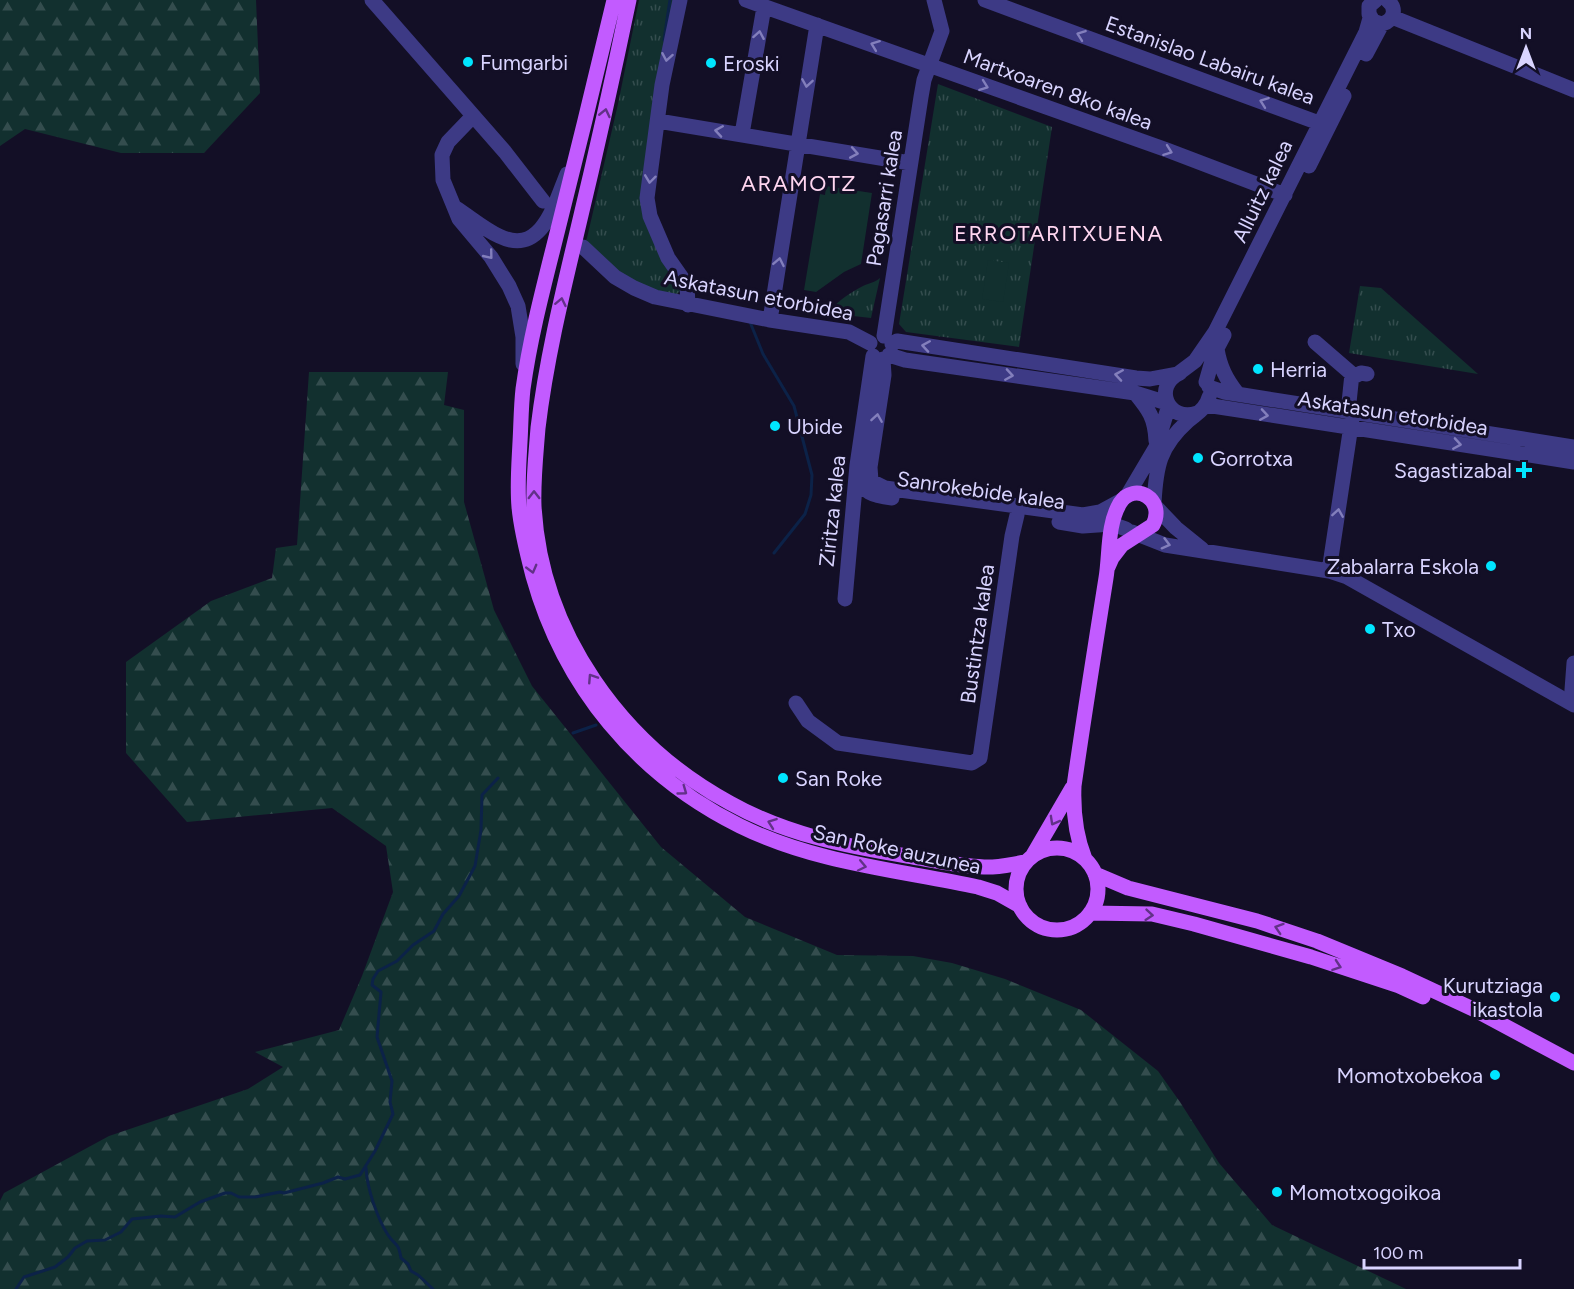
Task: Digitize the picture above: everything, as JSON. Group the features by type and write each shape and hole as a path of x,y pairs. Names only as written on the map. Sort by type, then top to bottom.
{"main road":[{"name":"San Roke auzunea","path":"614,0 542,298 523,391 519,507 526,548 541,603 565,658 592,703 621,726 638,754 698,802 741,826 792,847 859,866 978,887 997,893 1020,906"},
{"path":"629,0 611,90 551,346 542,396 534,468 534,506 538,545 553,598 575,652 621,726 703,789 755,817 810,837 952,864 987,867 1029,859 1045,849 1059,848 1073,851 1085,859"},
{"path":"1108,560 1116,552 1133,494 1145,495 1155,505 1156,519 1149,529 1127,520"},
{"path":"1074,786 1018,876 1016,891 1020,906 1028,918 1039,926 1053,930 1080,923 1090,913 1096,901 1098,887 1095,874 1085,859 1079,843 1073,811 1074,786 1108,560 1127,520"},
{"path":"1095,874 1128,888 1257,921 1317,941 1402,976 1475,1010 1574,1063"},
{"path":"1090,913 1152,914 1247,938 1399,986 1472,1018 1574,1074"}],"street":[{"path":"372,0 505,152 543,201"},
{"path":"680,0 668,48 647,198 650,216 668,258 687,285 688,305"},
{"name":"Martxoaren 8ko kalea","path":"746,0 1167,150 1285,195"},
{"name":"Pagasarri kalea","path":"882,349 921,97 942,31 934,0"},
{"name":"Estanislao Labairu kalea","path":"985,0 1319,123"},
{"path":"742,134 764,7"},
{"path":"1380,7 1574,90"},
{"name":"Alluitz kalea","path":"1178,374 1195,361 1208,345 1380,7"},
{"name":"Alluitz kalea","path":"1208,385 1211,363 1217,349 1380,7"},
{"path":"770,320 817,25"},
{"path":"473,116 448,142 442,155 443,180 459,219 491,257 518,306 523,337 523,391"},
{"path":"658,121 910,163"},
{"path":"456,207 498,236 510,241 526,239 538,233 548,218 578,149"},
{"name":"Askatasun etorbidea","path":"583,247 615,277 655,297 770,320 849,332 905,360 1135,393 1168,404"},
{"name":"Askatasun etorbidea","path":"882,349 897,341 1136,378 1150,379 1178,374"},
{"path":"1315,342 1352,374 1360,376 1351,417 1329,571"},
{"name":"Ziritza kalea","path":"845,598 863,475 884,375 882,349"},
{"path":"1217,349 1225,378 1237,393"},
{"path":"1202,549 1176,528 1155,505 1156,473 1159,461 1179,430 1202,410 1209,394 1208,385 1192,372 1178,374 1171,378 1166,390 1168,404 1156,447 1127,520 1165,545 1193,550 1202,549 1329,571 1371,589 1572,704 1574,666"},
{"name":"Askatasun etorbidea","path":"1208,385 1351,417 1574,462"},
{"path":"1135,393 1148,408 1154,420 1156,447"},
{"path":"1168,404 1173,410 1185,416 1202,410"},
{"name":"Askatasun etorbidea","path":"1202,410 1351,417 1574,447"},
{"name":"Sanrokebide kalea","path":"863,475 885,488 1083,515 1100,512 1127,520 1083,526 871,494 864,490 859,482 863,475"},
{"name":"Bustintza kalea","path":"796,703 808,721 838,743 972,763 980,758 1017,515"},
{"path":"1083,526 1100,536 1108,560"},
{"path":"1543,688 1565,682 1574,666"}],"green space":[{"path":"0,0 256,0 260,93 204,153 121,153 25,129 0,146"},
{"path":"639,0 680,0 647,198 681,290 670,301 655,297 583,247 618,104"},
{"path":"938,84 1052,127 1019,347 906,332 899,324"},
{"path":"826,186 872,193 861,264 844,272 816,292 804,290 820,194 825,195"},
{"path":"988,260 1009,263 1003,302 982,299"},
{"path":"880,278 871,318 827,313 848,295"},
{"path":"1360,286 1381,288 1478,374 1349,353"},
{"path":"309,372 448,372 444,405 464,410 464,502 494,610 532,686 661,847 745,917 837,955 913,956 952,963 1005,979 1081,1010 1158,1071 1219,1163 1272,1225 1406,1289 0,1289 0,1201 4,1193 109,1136 248,1089 283,1067 255,1052 339,1030 393,892 386,846 332,808 187,822 126,753 126,662 211,601 272,578 276,548 297,545"}],"waterway":[{"path":"664,40 670,0"},
{"path":"750,322 763,354 794,406 812,475 811,495 805,514 774,553"},
{"path":"573,733 596,725"},
{"path":"16,1289 24,1277 55,1267 75,1248 87,1241 105,1240 121,1232 132,1219 175,1217 200,1202 225,1193 239,1197 255,1197 284,1193 338,1177 345,1179 360,1175 393,1114 390,1102 392,1081 377,1037 381,992 372,985 373,979 378,971 397,961 413,945 434,931 443,914 459,896 475,866 481,830 482,795 498,778"},
{"path":"366,1168 370,1194 384,1228 398,1246 401,1258 408,1264 411,1271 433,1289"}],"place":[{"name":"Fumgarbi","path":"468,62"},
{"name":"Eroski","path":"711,63"},
{"name":"Herria","path":"1258,369"},
{"name":"Ubide","path":"775,426"},
{"name":"Gorrotxa","path":"1198,458"},
{"name":"Sagastizabal","path":"1524,470"},
{"name":"Zabalarra Eskola","path":"1491,566"},
{"name":"Txo","path":"1370,629"},
{"name":"San Roke","path":"783,778"},
{"name":"Kurutziaga ikastola","path":"1555,997"},
{"name":"Momotxobekoa","path":"1495,1075"},
{"name":"Momotxogoikoa","path":"1277,1192"}],"district":[{"name":"ARAMOTZ","path":"799,183"},
{"name":"ERROTARITXUENA","path":"1059,233"}]}
